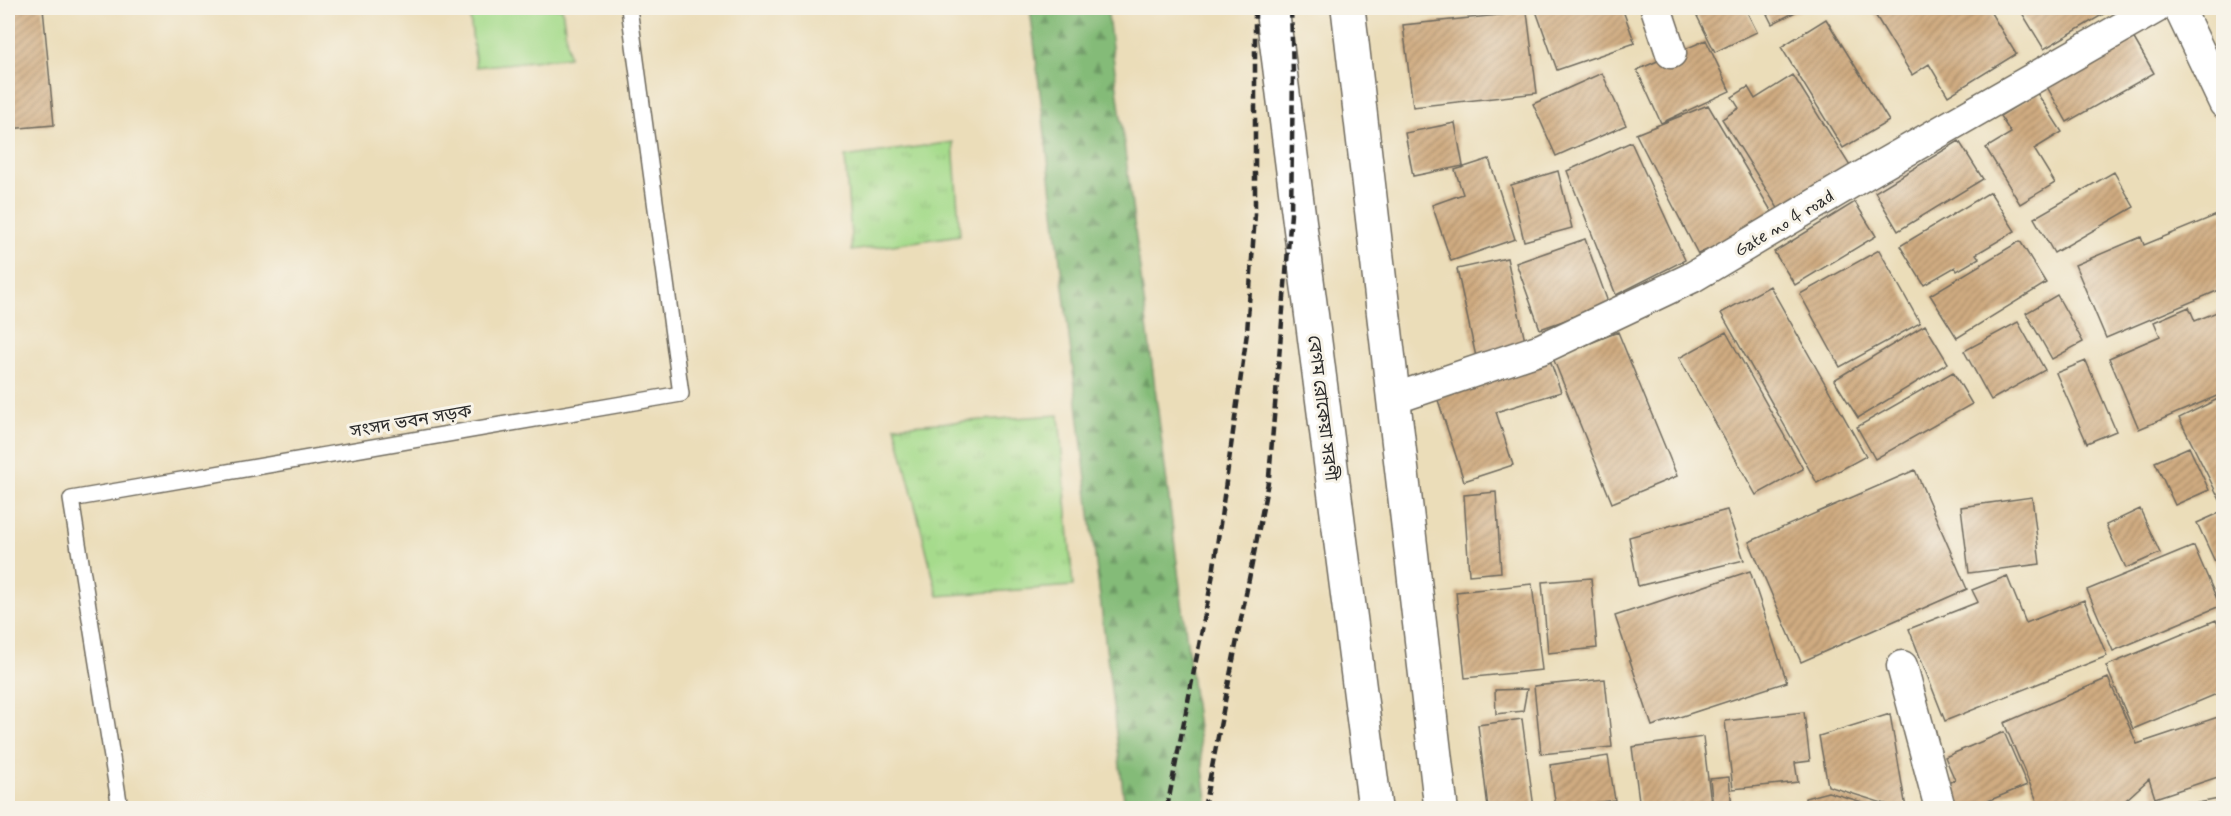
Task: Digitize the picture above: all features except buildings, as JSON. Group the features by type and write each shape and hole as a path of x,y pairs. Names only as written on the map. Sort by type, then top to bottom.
{"main road":[{"name":"বেগম রোকেয়া সরণী","path":"1272,8 1375,808"},
{"path":"1348,8 1441,808"}],"street":[{"path":"1656,8 1671,53"},
{"name":"Gate no 4 road","path":"1393,399 1540,349 1691,278 1859,178 2156,8"},
{"path":"2179,8 2223,103"},
{"path":"1902,666 1940,808"}],"lane":[{"name":"সংসদ ভবন সড়ক","path":"120,808 71,499 681,394 629,8"}],"green space":[{"path":"469,8 562,8 569,57 476,67"},
{"path":"1030,8 1107,8 1208,808 1125,808"},
{"path":"953,142 960,235 852,251 845,157"},
{"path":"1059,415 1073,586 938,596 895,426"}],"railway":[{"path":"1167,808 1213,574 1247,333 1255,214 1255,8"},
{"path":"1204,808 1269,477 1291,214 1293,73 1291,8"}]}
